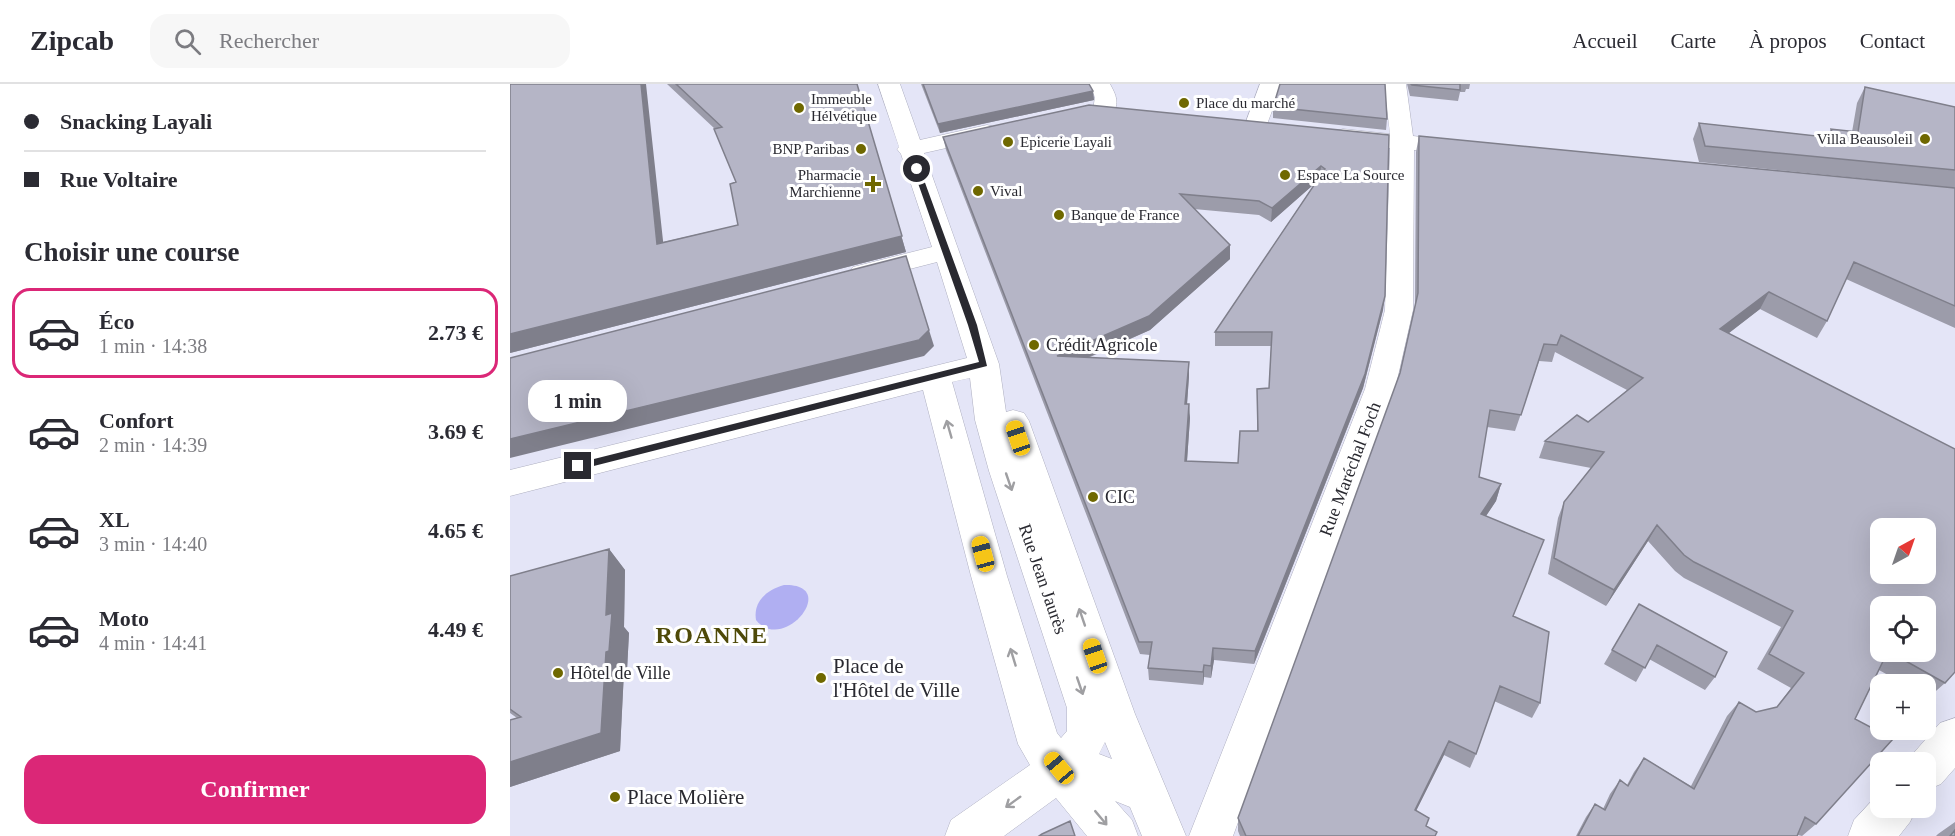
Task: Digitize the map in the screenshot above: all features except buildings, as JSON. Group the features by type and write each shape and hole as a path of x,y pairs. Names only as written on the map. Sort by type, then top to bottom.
{"street":[{"name":"Rue Jean Jaurès","path":"889,84 909,148 972,325 984,364 991,420 1006,471 1087,708 1087,736 1078,750 1059,768 966,836"},
{"path":"1099,84 1106,97 1104,110"},
{"path":"1231,124 1266,128 1271,84"},
{"name":"Rue Maréchal Foch","path":"1211,836 1380,389 1399,309 1402,142 1395,84"},
{"path":"1078,110 1127,113"},
{"path":"909,148 1012,126"},
{"path":"1323,134 1485,150"},
{"path":"843,278 946,252"},
{"name":"Rue Jean Jaurès","path":"984,364 1011,416 1145,791 1164,836"},
{"path":"510,483 984,364"},
{"path":"935,377 989,576 1039,744 1116,836"},
{"path":"1936,758 1955,736"},
{"path":"1059,768 1094,773 1145,791"},
{"path":"1870,836 1886,818"}],"water":[{"path":"784,585 800,587 808,595 808,604 802,615 792,624 780,629 768,628 756,620 757,607 762,597"}],"place":[{"name":"Place du marché","path":"1184,103"},
{"name":"Immeuble Hélvétique","path":"799,108"},
{"name":"Villa Beausoleil","path":"1925,139"},
{"name":"Epicerie Layali","path":"1008,142"},
{"name":"BNP Paribas","path":"861,149"},
{"name":"Espace La Source","path":"1285,175"},
{"name":"Pharmacie Marchienne","path":"873,184"},
{"name":"Vival","path":"978,191"},
{"name":"Banque de France","path":"1059,215"},
{"name":"Crédit Agricole","path":"1034,345"},
{"name":"CIC","path":"1093,497"},
{"name":"Hôtel de Ville","path":"558,673"},
{"name":"Place de l'Hôtel de Ville","path":"821,678"},
{"name":"Place Molière","path":"615,797"}],"district":[{"name":"ROANNE","path":"712,635"}],"route":[{"path":"578,466 984,364 917,169"}]}
